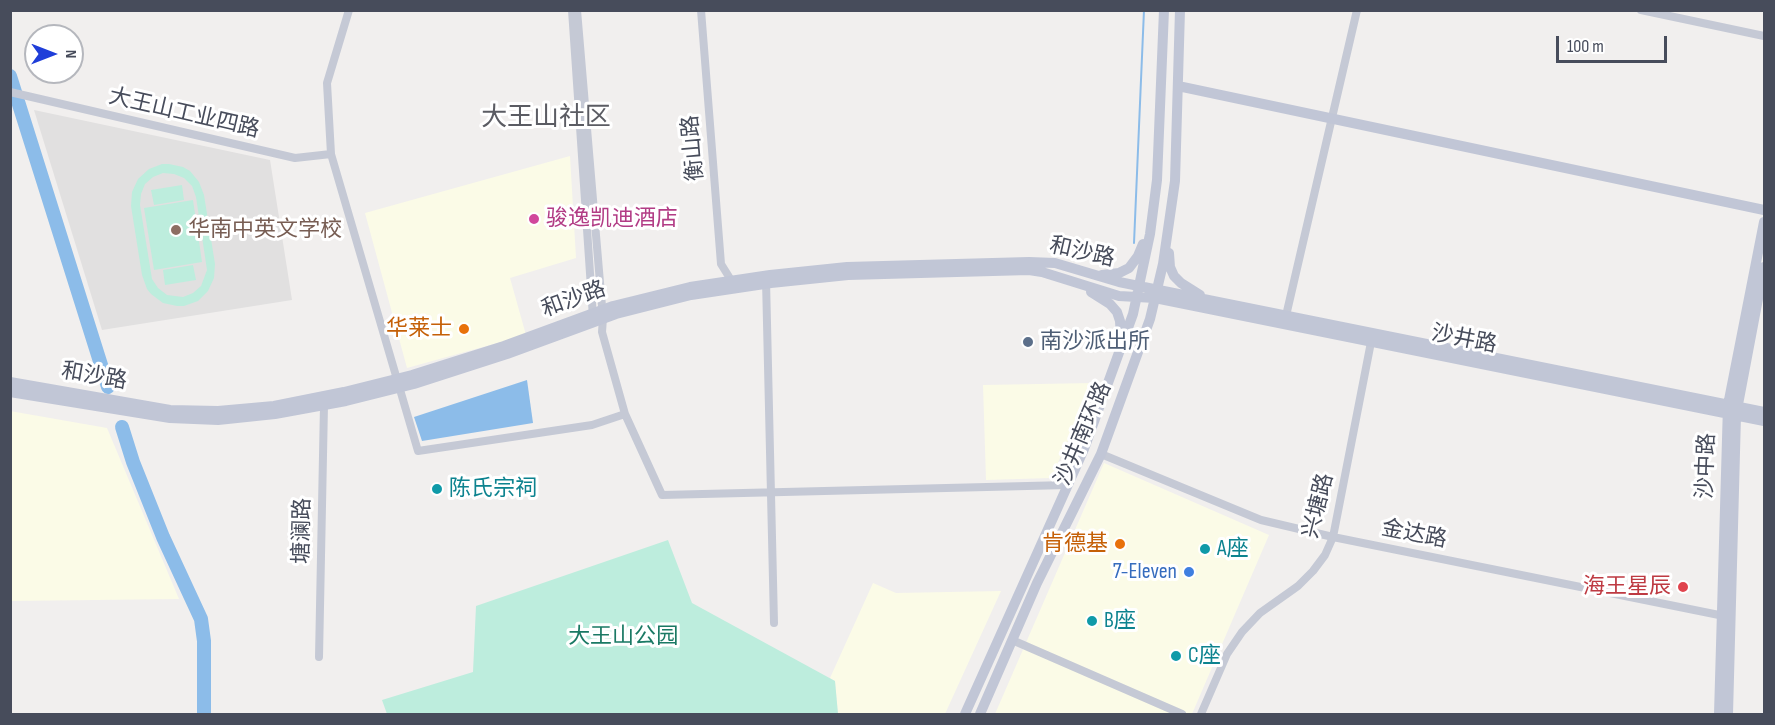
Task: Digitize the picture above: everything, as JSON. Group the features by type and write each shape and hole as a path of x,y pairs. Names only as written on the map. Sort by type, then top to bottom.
{"main road":[{"name":"沙井南环路","path":"965,714 1084,449 1138,292 1154,209 1159,153 1164,10"},
{"name":"沙井南环路","path":"980,714 1037,583 1101,454 1150,318 1168,237 1177,154 1180,10"},
{"path":"1178,86 1764,210"},
{"path":"1099,276 1124,271 1136,261 1154,209"},
{"name":"沙中路","path":"1719,714 1726,616 1732,410 1764,222"},
{"path":"1168,237 1169,262 1174,276 1208,300"},
{"name":"和沙路","path":"598,316 766,279 847,267 1055,263 1099,276 1138,292 1156,294"},
{"name":"沙中路","path":"1732,410 1764,267"},
{"name":"和沙路","path":"10,392 151,416 196,420 257,416 324,405 398,383 598,316 659,293 732,280 1029,270 1119,296 1138,292"},
{"path":"1076,282 1106,300 1114,308 1120,321 1120,348"},
{"name":"沙井路","path":"1156,294 1732,410 1764,420"},
{"name":"沙井路","path":"1156,294 1208,300 1285,320"},
{"name":"和沙路","path":"10,382 153,407 196,411 218,411 305,401 398,383"},
{"name":"沙井路","path":"1732,410 1764,412"},
{"name":"沙中路","path":"1726,616 1728,714"}],"street":[{"path":"349,10 327,83 331,154 418,451 592,425 625,414"},
{"path":"572,10 598,316 625,414 662,495 1068,484"},
{"path":"577,10 598,316"},
{"name":"衡山路","path":"701,10 721,264 732,280"},
{"path":"1285,320 1357,10"},
{"path":"1641,10 1764,36"},
{"name":"大王山工业四路","path":"10,92 295,158 331,154"},
{"path":"766,279 774,623"},
{"name":"兴塘路","path":"1201,714 1227,654 1242,632 1260,613 1298,586 1313,572 1325,555 1333,537 1372,337"},
{"name":"塘澜路","path":"319,657 324,405"},
{"name":"金达路","path":"1101,454 1261,520 1333,537 1726,616"},
{"path":"1012,640 1182,714"}],"shaded area":[{"name":"华南中英文学校","path":"34,110 270,160 292,300 102,330"},
{"path":"570,156 576,258 510,278 526,335 407,368 365,213"},
{"path":"1094,383 1051,478 986,480 983,385"},
{"path":"10,411 107,428 179,599 11,601"},
{"path":"1104,463 1269,535 1192,714 995,714"},
{"path":"873,583 896,593 1001,591 945,714 838,714 835,681 830,678"}],"green space":[{"path":"162,164 183,167 190,171 199,182 204,195 215,264 214,278 208,291 198,301 184,306 163,303 147,289 142,275 131,206 132,192 138,179 149,169","holes":["163,173 184,178 192,186 196,197 207,270 201,286 193,293 183,297 167,295 152,279 140,205 145,184 153,177"]},
{"path":"182,185 184,200 154,205 151,190"},
{"path":"193,200 202,262 154,270 144,208"},
{"path":"193,265 196,280 165,285 163,270"},
{"name":"大王山公园","path":"668,540 692,603 835,681 838,714 387,714 382,700 473,672 476,606"}],"water":[{"path":"527,380 533,423 422,441 414,417"}],"waterway":[{"path":"1134,243 1144,10"},
{"path":"10,76 108,387"},
{"path":"122,427 133,462 163,537 201,619 204,641 204,714"}],"place":[{"name":"骏逸凯迪酒店","path":"534,219"},
{"name":"华南中英文学校","path":"176,230"},
{"name":"华莱士","path":"464,329"},
{"name":"南沙派出所","path":"1028,342"},
{"name":"陈氏宗祠","path":"437,489"},
{"name":"肯德基","path":"1120,544"},
{"name":"A座","path":"1205,549"},
{"name":"7-Eleven","path":"1189,572"},
{"name":"海王星辰","path":"1683,587"},
{"name":"B座","path":"1092,621"},
{"name":"C座","path":"1176,656"}],"district":[{"name":"大王山社区","path":"546,118"}]}
